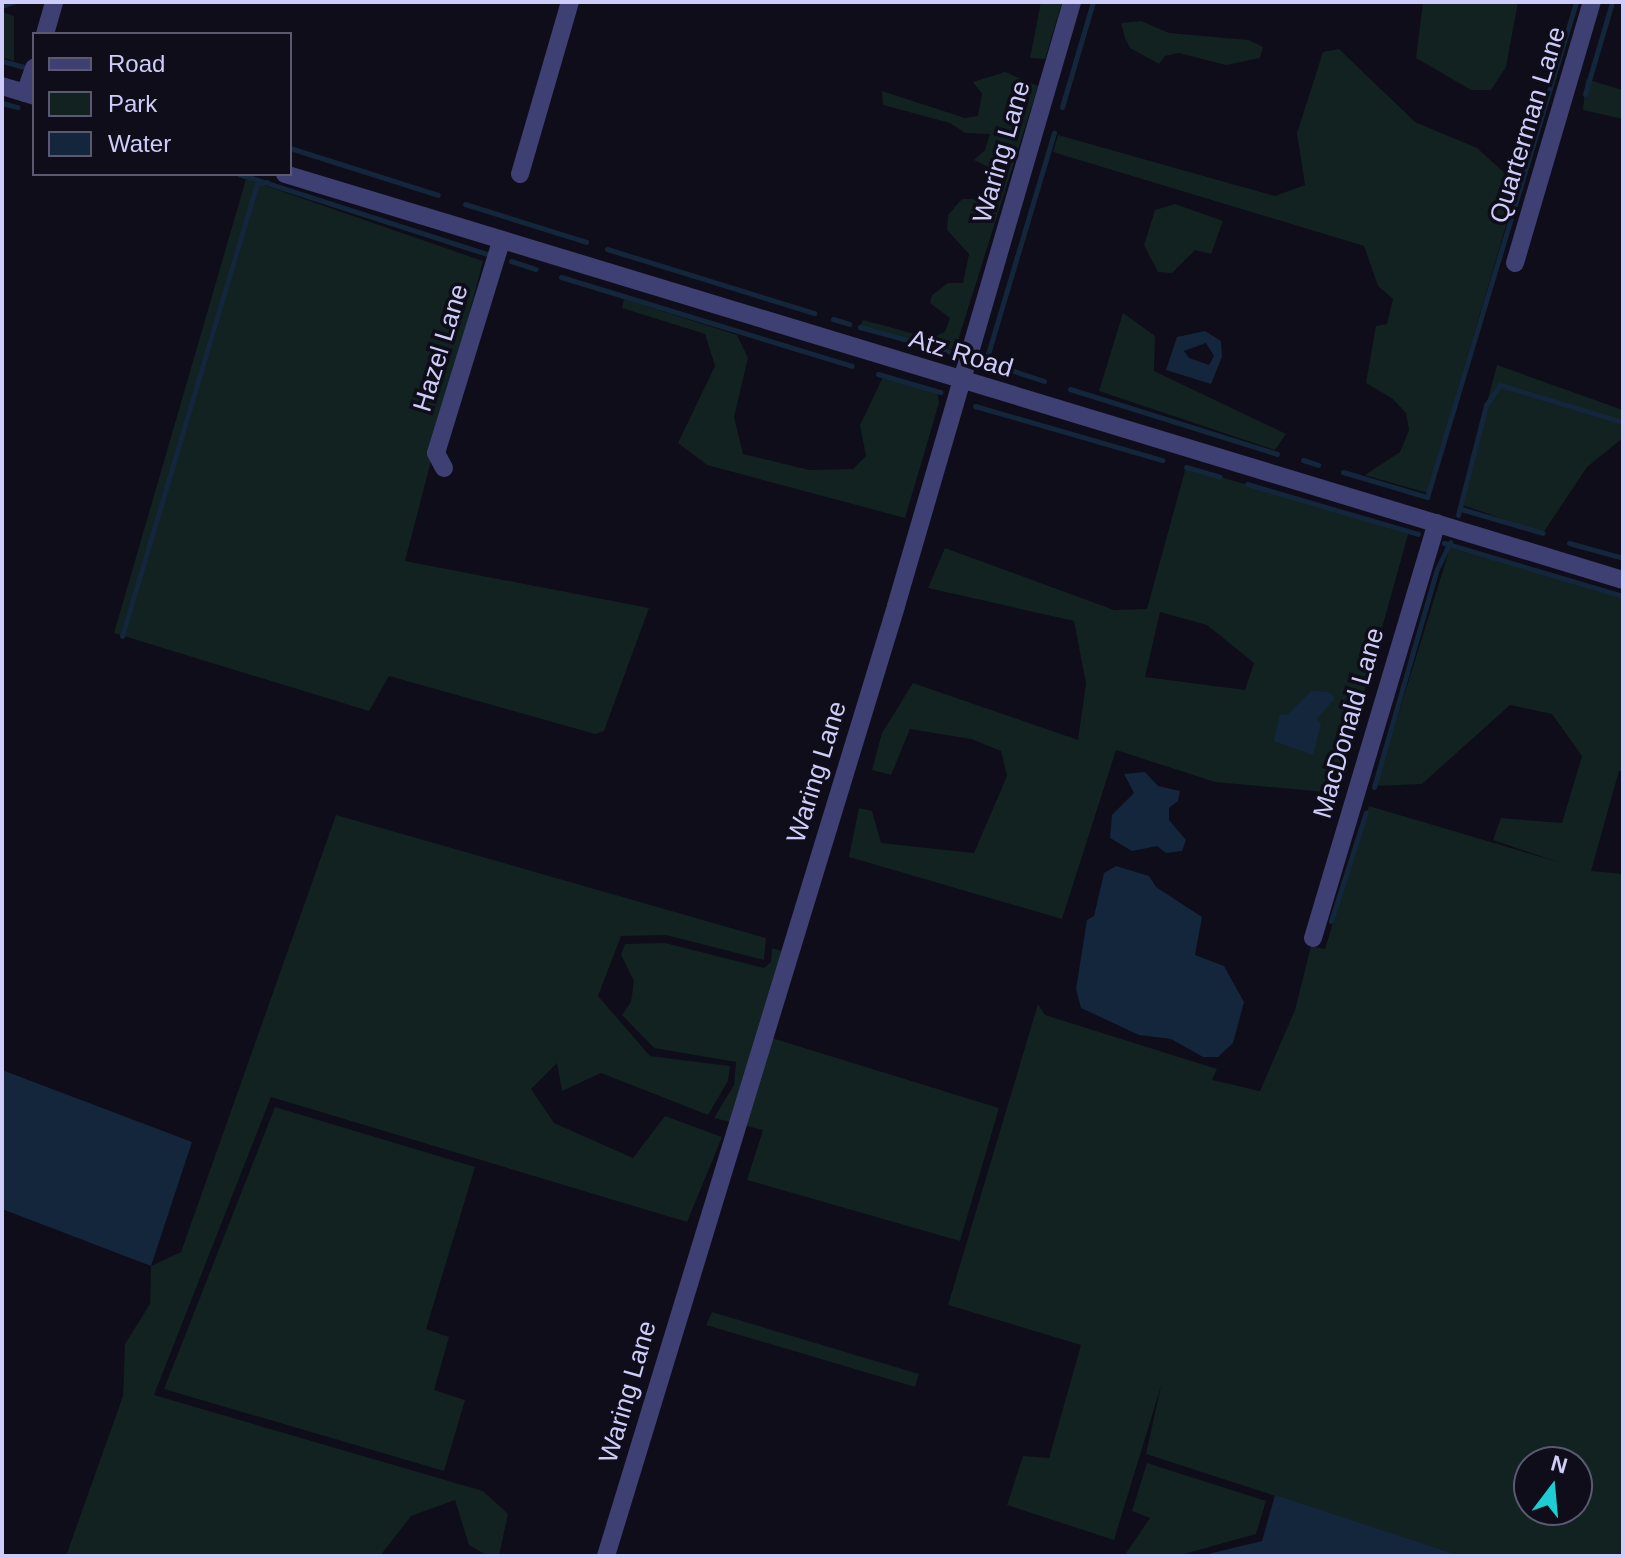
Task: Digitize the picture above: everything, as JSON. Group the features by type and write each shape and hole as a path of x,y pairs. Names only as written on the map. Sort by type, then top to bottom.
{"street":[{"path":"46,32 54,2"},
{"path":"520,174 570,2"},
{"name":"Waring Lane","path":"606,1556 962,381 1072,2"},
{"name":"Quarterman Lane","path":"1515,263 1592,2"},
{"path":"2,86 30,94"},
{"name":"Atz Road","path":"291,176 1623,580"},
{"name":"Hazel Lane","path":"444,468 436,453 501,242"},
{"name":"MacDonald Lane","path":"1313,938 1437,523"}],"green space":[{"path":"1041,2 1062,2 1045,59 1030,58"},
{"path":"1423,2 1518,2 1506,67 1491,90 1471,90 1416,58"},
{"path":"2,12 14,16 14,61 2,57"},
{"path":"1141,21 1169,33 1249,40 1263,47 1260,58 1226,65 1179,53 1165,56 1159,64 1130,48 1125,38 1121,23"},
{"path":"1339,49 1415,122 1477,148 1518,185 1427,493 1365,475 1400,452 1409,430 1406,413 1393,399 1366,383 1376,326 1387,324 1393,299 1378,286 1364,246 1053,152 1058,135 1275,196 1305,185 1297,133 1323,52"},
{"path":"1005,72 1038,86 955,350 860,327 863,320 930,338 945,332 950,318 930,303 932,295 948,283 963,283 969,254 947,230 948,215 962,199 985,199 996,171 974,160 985,150 990,134 965,133 950,123 883,105 882,91 965,118 978,116 982,94 973,82"},
{"path":"1586,79 1623,90 1623,119 1583,110"},
{"path":"246,179 483,261 405,561 649,608 604,731 595,734 389,676 369,711 114,633"},
{"path":"1175,204 1223,221 1211,254 1195,250 1172,273 1158,272 1144,245 1155,210"},
{"path":"624,299 737,335 748,358 734,417 743,454 809,470 853,469 866,456 860,425 883,377 937,391 939,403 905,518 707,465 678,443 715,366 705,334 622,308"},
{"path":"1123,313 1155,336 1154,371 1286,434 1275,450 1099,391"},
{"path":"1497,365 1623,410 1623,438 1587,467 1543,533 1460,504"},
{"path":"1186,467 1409,531 1336,793 1215,782 1116,750 1062,919 849,857 859,808 872,811 881,843 974,853 1007,776 1001,751 971,739 910,729 891,775 872,770 882,733 913,683 1078,740 1086,683 1074,621 928,588 945,548 1114,610 1147,609","holes":["1160,612 1207,625 1254,663 1245,690 1145,677"]},
{"path":"1450,548 1623,597 1623,771 1619,771 1591,871 1623,874 1623,1556 1461,1556 1146,1454 1161,1386 1114,1540 1007,1505 1023,1456 1049,1458 1081,1345 948,1305 1038,1004 1045,1015 1217,1069 1212,1080 1260,1091 1295,1010 1311,946 1325,949 1369,806 1558,862 1493,840 1501,818 1562,823 1582,756 1552,714 1510,705 1422,784 1376,786"},
{"path":"336,815 766,938 764,960 666,935 621,936 598,996 650,1056 730,1066 728,1081 708,1115 601,1073 562,1091 557,1063 531,1089 554,1123 633,1158 665,1116 722,1137 687,1222 271,1097 154,1395 483,1491 508,1514 499,1556 488,1556 469,1545 455,1500 411,1516 380,1556 66,1556 123,1396 125,1344 150,1304 151,1266 181,1252"},
{"path":"665,943 764,968 771,962 772,948 782,951 759,1034 999,1108 960,1241 747,1180 763,1130 714,1118 734,1085 736,1062 654,1048 622,1015 631,1002 634,981 621,955 625,944"},
{"path":"275,1107 475,1167 426,1329 449,1337 434,1390 465,1400 444,1471 164,1389"},
{"path":"712,1312 919,1374 915,1387 706,1325"},
{"path":"1147,1463 1266,1501 1256,1534 1177,1556 1124,1556 1150,1518 1132,1511"}],"water":[{"path":"1205,331 1221,341 1222,357 1211,384 1166,370 1177,337","holes":["1206,343 1214,356 1209,365 1189,358 1184,351"]},
{"path":"1311,691 1329,692 1335,698 1317,719 1321,724 1313,755 1274,741 1280,714 1287,715"},
{"path":"1145,772 1158,786 1180,791 1178,801 1169,808 1169,820 1186,840 1182,851 1166,853 1157,846 1132,851 1110,838 1112,815 1134,793 1124,774"},
{"path":"1116,866 1149,876 1156,887 1202,917 1195,955 1224,966 1244,1002 1233,1043 1218,1057 1203,1057 1171,1039 1139,1035 1081,1008 1076,989 1087,920 1094,916 1104,873"},
{"path":"2,1070 192,1142 151,1266 2,1209"},
{"path":"1275,1495 1461,1556 1200,1556 1262,1541"}],"waterway":[{"path":"2,6 13,2"},
{"path":"1062,107 1093,2"},
{"path":"1343,472 1427,497 1576,2"},
{"path":"1585,94 1612,2"},
{"path":"2,61 28,68"},
{"path":"2,103 17,107"},
{"path":"1044,381 993,364 988,354 1054,133"},
{"path":"292,149 438,195"},
{"path":"245,176 487,254"},
{"path":"122,636 257,184 267,182"},
{"path":"465,204 586,242"},
{"path":"607,249 814,313"},
{"path":"511,261 536,269"},
{"path":"561,277 852,366"},
{"path":"833,319 849,324"},
{"path":"868,329 860,327 962,355"},
{"path":"878,374 940,392"},
{"path":"1458,515 1486,405 1500,385 1623,422"},
{"path":"1070,389 1277,454"},
{"path":"975,406 1162,460"},
{"path":"1303,460 1318,465"},
{"path":"1186,467 1220,477"},
{"path":"1247,484 1418,534"},
{"path":"1461,509 1543,533"},
{"path":"1374,787 1437,569 1450,542"},
{"path":"1444,543 1623,596"},
{"path":"1569,543 1623,558"},
{"path":"1331,921 1366,812"}]}
